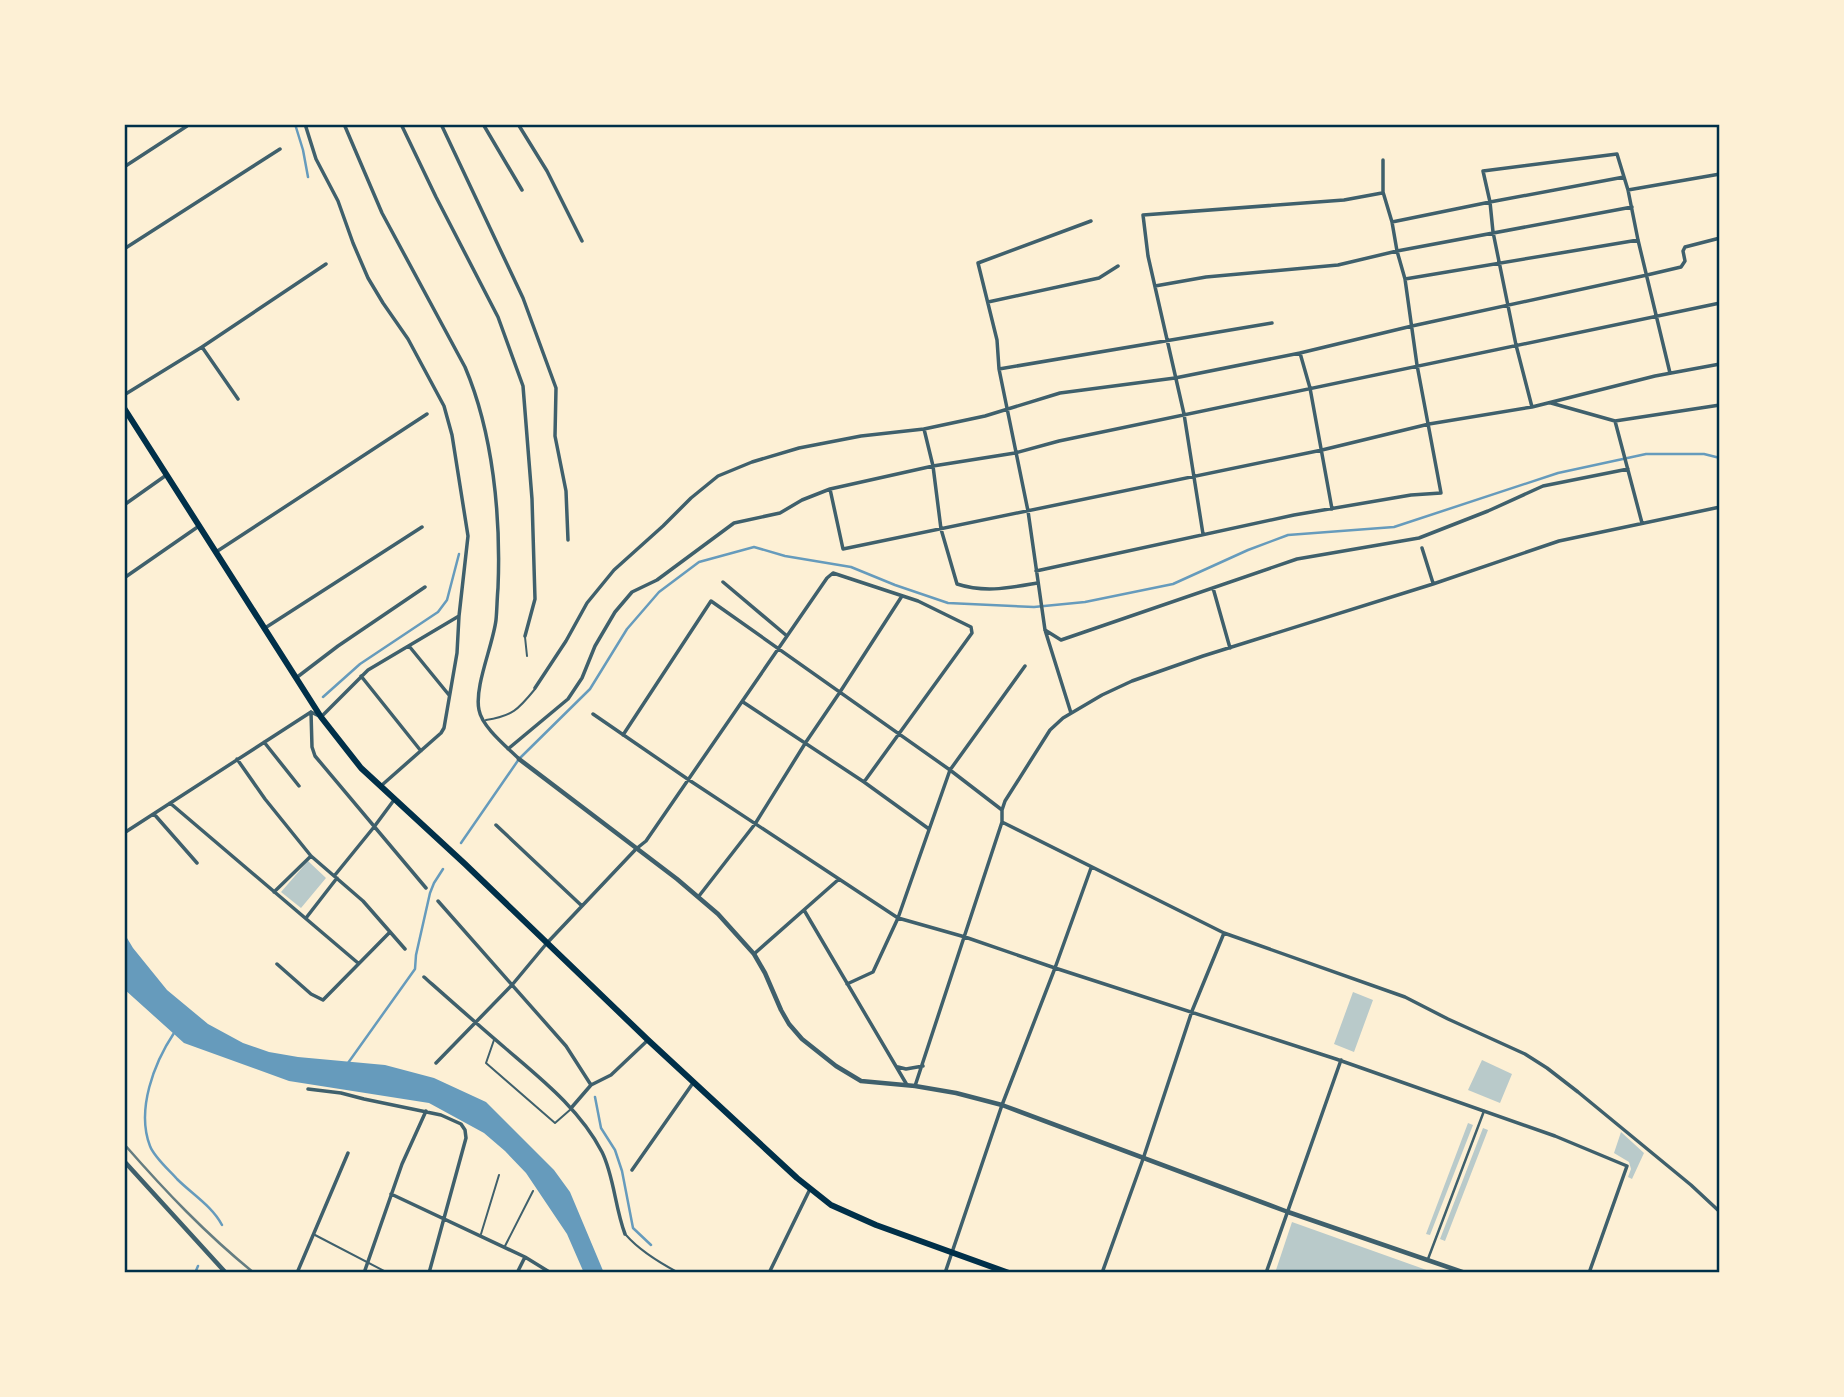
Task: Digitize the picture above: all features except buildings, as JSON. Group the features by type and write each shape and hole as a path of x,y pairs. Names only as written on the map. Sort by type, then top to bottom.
{"highway":[{"path":"124,408 321,716 351,757 394,800 810,1189 831,1205 876,1225 1009,1273"}],"street":[{"path":"305,124 316,159 338,201 368,278 408,339 444,406 452,435 468,536 457,653 443,731 380,786"},
{"path":"344,124 382,213 475,390 486,437 499,538 496,620 478,697 479,711 508,749 699,896 754,954 784,1017 802,1039 836,1066 861,1081 915,1086 1002,1105 1288,1212 1465,1273"},
{"path":"401,124 498,317 523,386 532,499 535,599 525,636"},
{"path":"441,124 523,298 556,388 555,436 566,491 568,540"},
{"path":"483,124 522,190"},
{"path":"518,124 547,171 582,241"},
{"path":"124,167 187,126"},
{"path":"124,249 280,149"},
{"path":"1532,407 1516,345 1483,171 1617,154 1628,190 1670,373"},
{"path":"1036,571 1332,509 1412,495 1441,493 1405,279 1383,192 1383,160"},
{"path":"1628,190 1720,174"},
{"path":"1392,222 1624,177"},
{"path":"1203,534 1184,414 1154,286 1143,215 1344,200 1383,192"},
{"path":"1154,286 1206,277 1338,265 1493,232 1632,207"},
{"path":"1070,713 1045,630 1028,511 999,369 997,340 978,263 1091,221"},
{"path":"535,688 587,603 614,570 718,476 752,462 799,448 861,436 924,429 985,416 1060,393 1175,378 1567,294 1681,267 1685,261 1685,247 1720,238"},
{"path":"1405,279 1638,240"},
{"path":"124,395 202,347 326,264"},
{"path":"988,302 1099,278 1118,266"},
{"path":"508,749 568,699 582,678 595,646 615,612 632,592 657,580 734,523 780,513 802,500 830,489 933,466 1015,453 1184,414 1720,303"},
{"path":"999,369 1272,323"},
{"path":"202,347 238,399"},
{"path":"1300,353 1310,388 1332,509"},
{"path":"830,489 843,549 1322,450 1429,424 1532,407 1670,373 1720,364"},
{"path":"1549,403 1615,421 1720,405"},
{"path":"216,552 427,414"},
{"path":"1615,421 1642,523"},
{"path":"924,429 933,466 941,529 957,584 974,589 1005,589 1037,583"},
{"path":"1045,630 1061,640 1297,559 1419,538 1543,486 1628,469"},
{"path":"126,504 167,474"},
{"path":"915,1086 1002,822 1005,800 1051,730 1070,713 1132,681 1433,584 1538,547 1720,507"},
{"path":"124,578 200,526"},
{"path":"265,629 422,527"},
{"path":"1422,548 1433,584"},
{"path":"436,1062 646,841 833,573 918,601 971,627 972,632 864,782"},
{"path":"723,582 787,636"},
{"path":"296,678 425,587"},
{"path":"1213,588 1230,648"},
{"path":"699,896 755,824 902,596"},
{"path":"623,736 712,601 1002,810"},
{"path":"311,712 321,716 362,676 459,617"},
{"path":"409,646 449,695"},
{"path":"847,984 873,972 898,918 950,770 1025,666"},
{"path":"362,676 422,751"},
{"path":"743,702 806,742 929,829"},
{"path":"124,833 311,712"},
{"path":"311,712 312,747 315,756 426,887"},
{"path":"593,714 898,918 965,937 1341,1060 1555,1136 1627,1166 1589,1273"},
{"path":"264,742 299,786"},
{"path":"237,759 311,856 363,901 405,949"},
{"path":"305,918 394,800"},
{"path":"170,803 358,963"},
{"path":"154,814 197,863"},
{"path":"1002,822 1224,933 1405,997 1448,1020 1525,1054 1578,1092 1720,1212"},
{"path":"496,825 582,906"},
{"path":"274,892 311,856"},
{"path":"945,1273 1002,1105 1091,868"},
{"path":"754,954 839,879"},
{"path":"438,901 566,1046 591,1085"},
{"path":"804,911 906,1085"},
{"path":"277,964 311,994 323,1000 390,932"},
{"path":"1102,1273 1192,1011 1224,933"},
{"path":"424,977 572,1108 603,1154 625,1234"},
{"path":"572,1108 591,1085 611,1075 648,1040"},
{"path":"1266,1273 1341,1060"},
{"path":"896,1067 906,1069 923,1066"},
{"path":"632,1170 694,1083"},
{"path":"308,1089 341,1093 426,1111 457,1122 465,1130 465,1143 429,1273"},
{"path":"364,1273 402,1164 426,1111"},
{"path":"1428,1260 1484,1111"},
{"path":"298,1273 348,1153"},
{"path":"124,1161 226,1273"},
{"path":"769,1273 810,1189"},
{"path":"391,1194 481,1235 551,1273"},
{"path":"517,1273 525,1257"}],"lane":[{"path":"525,636 527,656"},
{"path":"484,721 506,717 522,704 535,688"},
{"path":"495,1039 486,1063 555,1123 572,1108"},
{"path":"481,1235 499,1175"},
{"path":"505,1247 533,1191"},
{"path":"625,1234 633,1243 679,1273"},
{"path":"314,1235 387,1273"}],"shaded area":[{"path":"308,861 326,878 301,908 281,892"},
{"path":"1353,992 1373,1000 1354,1052 1334,1044"},
{"path":"1482,1060 1512,1074 1500,1103 1468,1090"},
{"path":"1468,1123 1473,1125 1430,1235 1426,1234"},
{"path":"1483,1128 1488,1130 1445,1241 1440,1239"},
{"path":"1621,1132 1644,1153 1632,1179 1628,1177 1631,1169 1629,1162 1614,1153"},
{"path":"1292,1222 1435,1273 1275,1273"}],"water":[{"path":"124,933 167,990 208,1024 243,1043 269,1052 298,1057 385,1065 434,1078 486,1102 554,1170 570,1192 604,1273 584,1273 567,1234 526,1173 484,1133 429,1103 289,1081 184,1043 124,989"}],"waterway":[{"path":"295,124 308,177"},
{"path":"461,843 519,759 590,689 627,629 659,592 699,562 754,547 785,556 851,567 948,603 1034,607 1085,602 1173,584 1288,535 1394,527 1558,473 1646,454 1704,454 1720,458"},
{"path":"323,697 360,664 438,612 447,600 459,554"},
{"path":"348,1063 415,969 430,893 443,869"},
{"path":"174,1033 160,1058 149,1087 146,1132 158,1159 207,1206 222,1225"},
{"path":"595,1097 601,1128 615,1150 622,1171 633,1228 651,1245"},
{"path":"195,1273 198,1266"}],"railway":[{"path":"124,1144 186,1212 254,1273"}]}
